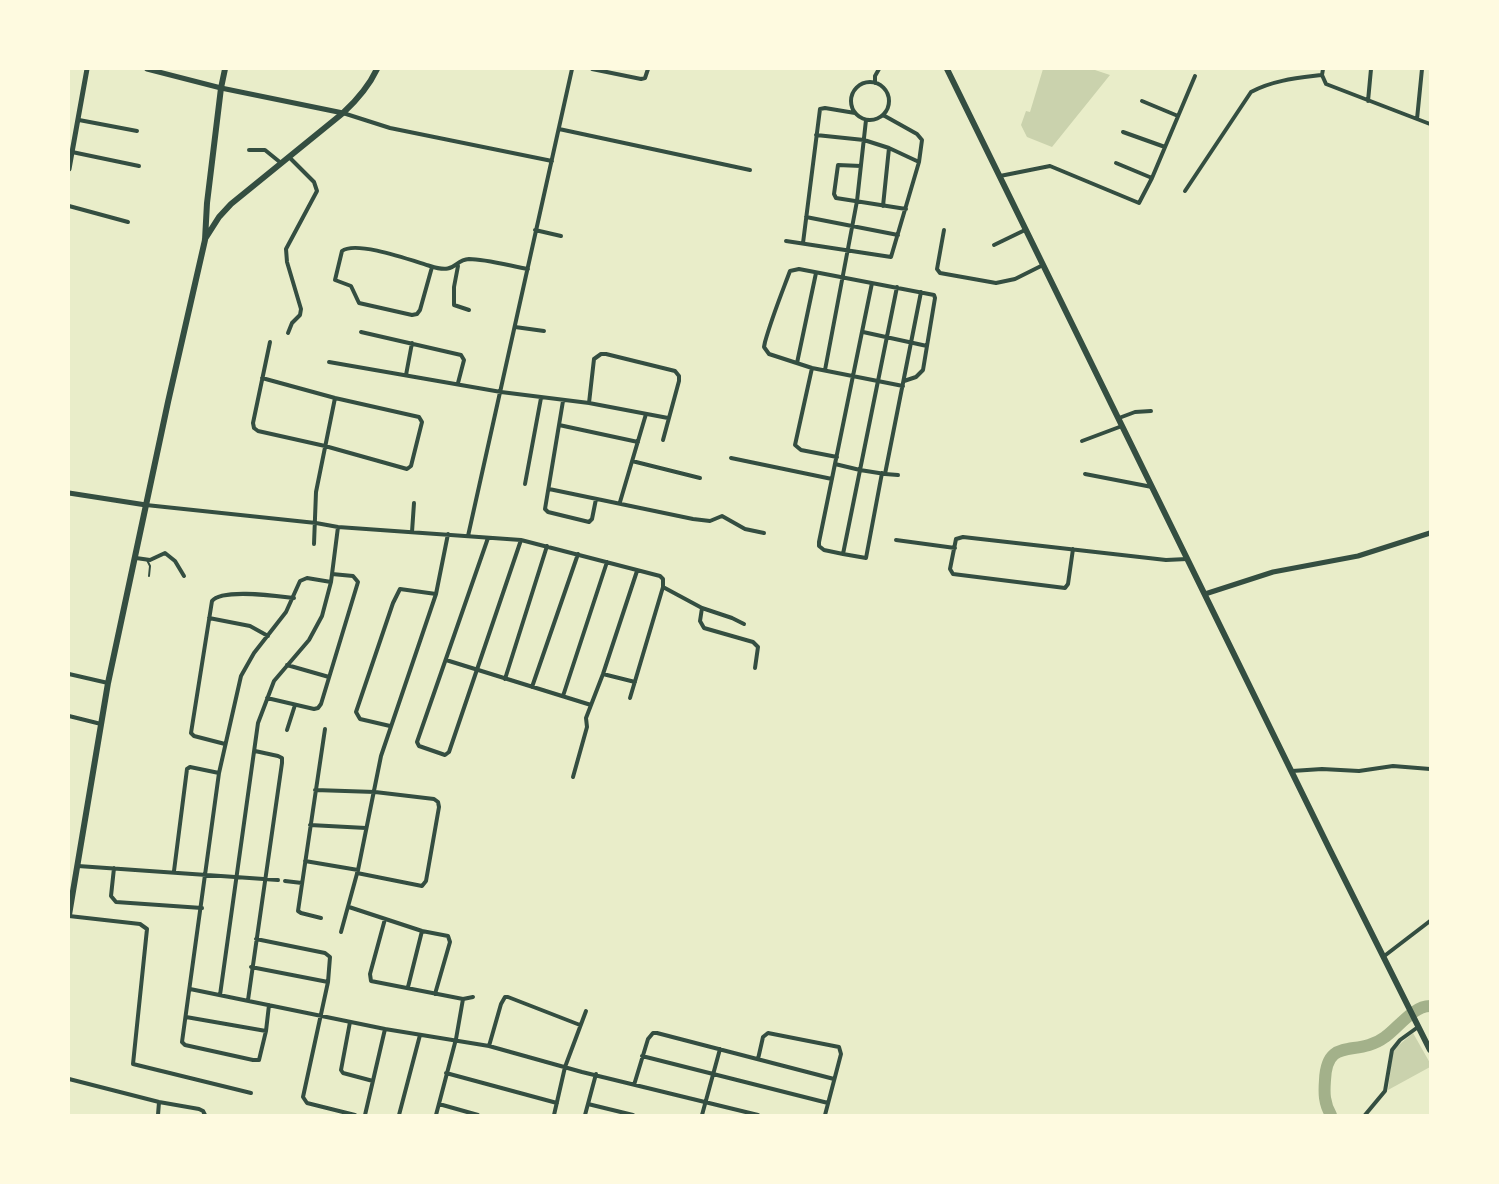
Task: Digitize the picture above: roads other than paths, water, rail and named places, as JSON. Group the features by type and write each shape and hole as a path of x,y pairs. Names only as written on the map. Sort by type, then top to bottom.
{"main road":[{"path":"69,916 72,880 78,866 108,683 205,240 220,88 225,69"},
{"path":"205,240 219,217 231,204 344,113 365,89 377,69"},
{"path":"946,69 1430,1050"}],"street":[{"path":"69,169 87,69"},
{"path":"147,69 220,88 344,113 390,128 552,161"},
{"path":"468,536 572,69"},
{"path":"592,69 640,79 645,78 648,69"},
{"path":"873,69 875,83"},
{"path":"875,76 879,69"},
{"path":"1368,101 1371,69"},
{"path":"1417,119 1422,69"},
{"path":"1185,191 1251,92 1283,80 1322,72 1326,84 1430,124"},
{"path":"1000,176 1050,166 1137,203 1152,177 1195,76"},
{"path":"803,243 821,108 855,113 866,120 872,120 883,115 889,105 888,94 881,85 862,84 853,93 851,100 855,113"},
{"path":"1142,101 1178,116"},
{"path":"786,241 889,258 906,209 919,162 922,140 921,136 883,115"},
{"path":"79,120 136,131"},
{"path":"825,370 857,201 866,120"},
{"path":"559,129 750,170"},
{"path":"1123,132 1165,147"},
{"path":"816,135 864,140 889,148 919,162"},
{"path":"249,150 254,148 265,150 281,163"},
{"path":"883,206 889,148"},
{"path":"72,152 139,166"},
{"path":"288,333 292,323 300,315 301,309 287,262 286,249 317,191 314,182 289,157"},
{"path":"1116,163 1152,177"},
{"path":"861,166 840,164 837,167 834,194 836,198 906,209"},
{"path":"69,206 128,222"},
{"path":"806,217 898,234"},
{"path":"994,245 1026,229"},
{"path":"535,230 561,236"},
{"path":"944,230 937,269 940,273 996,283 1015,279 1044,264"},
{"path":"432,267 420,310 417,314 412,315 359,303 351,286 335,280 342,251 352,247 412,259 432,267 451,269 469,259 528,269"},
{"path":"458,265 454,305 469,310"},
{"path":"795,269 816,273 934,295 921,373 903,384 812,368 769,354 764,347 765,342 773,311 780,302 790,271 795,269"},
{"path":"797,363 816,273"},
{"path":"872,283 819,546 824,550 843,554 866,558 921,292"},
{"path":"843,554 897,287"},
{"path":"515,327 544,331"},
{"path":"361,332 463,356 458,383"},
{"path":"863,332 927,346"},
{"path":"262,378 334,398 419,417 422,422 409,468 258,431 254,428 262,378 270,342"},
{"path":"406,375 412,343"},
{"path":"589,403 594,359 601,354 675,371 679,376 679,381 663,440"},
{"path":"329,362 501,392 589,403 668,418"},
{"path":"812,368 795,445 801,450 837,457"},
{"path":"314,544 316,492 334,398"},
{"path":"525,484 542,398"},
{"path":"563,401 546,510 589,522 592,519 596,499"},
{"path":"1119,418 1140,411 1151,411"},
{"path":"620,502 646,414"},
{"path":"559,424 638,442"},
{"path":"1082,441 1122,426"},
{"path":"731,458 832,479"},
{"path":"632,461 700,478"},
{"path":"835,464 898,475"},
{"path":"1085,474 1152,487"},
{"path":"549,489 707,521 722,516 745,529 764,533"},
{"path":"69,493 146,505 338,527 521,540 660,576 663,579 663,587 630,698"},
{"path":"412,532 414,503"},
{"path":"220,995 258,723 274,681 309,640 322,616 331,582 338,527"},
{"path":"1205,594 1273,572 1358,556 1430,533"},
{"path":"341,932 358,872 381,756 436,594 448,534"},
{"path":"1073,549 1068,584 1065,588 953,574 950,569 956,539 963,537 1073,549 1166,560 1187,559"},
{"path":"488,538 417,742 419,746 445,755 449,752 475,669 521,540"},
{"path":"896,540 955,548"},
{"path":"505,679 547,546"},
{"path":"135,558 147,560 165,553 175,561 184,576"},
{"path":"532,687 578,554"},
{"path":"563,696 608,562"},
{"path":"573,777 587,727 586,718 637,571"},
{"path":"267,698 318,708 358,582 353,576 332,574"},
{"path":"269,1005 260,1058 256,1061 185,1044 182,1040 207,874 219,773 241,676 254,653 286,612 300,581 305,578 331,582"},
{"path":"663,587 702,608 744,624"},
{"path":"390,726 360,719 356,712 393,603 400,589 436,594"},
{"path":"225,744 194,736 191,733 212,601 217,596 261,594 294,598"},
{"path":"702,608 700,621 704,628 753,642 758,646 755,668"},
{"path":"209,618 250,626 268,636"},
{"path":"446,660 591,705"},
{"path":"287,665 328,677"},
{"path":"69,674 108,683"},
{"path":"603,674 635,682"},
{"path":"287,730 295,705"},
{"path":"69,716 102,724"},
{"path":"321,918 299,912 325,729"},
{"path":"248,1000 282,758 255,751"},
{"path":"1291,771 1322,769 1359,771 1393,766 1430,769"},
{"path":"174,872 187,769 190,767 219,773"},
{"path":"305,861 422,886 426,881 439,807 438,802 434,799 375,792 315,790"},
{"path":"310,825 366,828"},
{"path":"78,866 278,880"},
{"path":"114,868 111,896 116,902 202,908"},
{"path":"285,881 302,883"},
{"path":"349,907 422,931 446,934 450,940 435,994"},
{"path":"69,916 140,924 147,929 133,1064 251,1093"},
{"path":"385,920 370,979 374,983 408,987 463,999 473,997"},
{"path":"1383,957 1430,921"},
{"path":"408,987 422,931"},
{"path":"256,939 328,955 331,959 303,1099 355,1115"},
{"path":"251,967 328,982"},
{"path":"190,989 385,1029 489,1046 758,1115"},
{"path":"489,1046 505,997 580,1025"},
{"path":"436,1115 456,1039 463,999"},
{"path":"554,1115 565,1067 586,1011"},
{"path":"186,1017 266,1031"},
{"path":"351,1022 340,1070 343,1073 373,1081"},
{"path":"1365,1115 1385,1091 1392,1050 1400,1040 1418,1027"},
{"path":"365,1115 385,1029"},
{"path":"758,1059 763,1037 768,1032 837,1046 841,1051 825,1115"},
{"path":"634,1085 648,1039 653,1033 834,1078"},
{"path":"399,1115 420,1035"},
{"path":"702,1115 720,1049"},
{"path":"642,1056 828,1103"},
{"path":"446,1073 557,1103"},
{"path":"585,1115 596,1074"},
{"path":"69,1079 159,1102 200,1109 205,1115"},
{"path":"158,1115 159,1102"},
{"path":"439,1104 478,1115"},
{"path":"588,1104 633,1115"}],"lane":[{"path":"147,560 150,566 149,576"}],"waterway":[{"path":"1331,1115 1326,1102 1325,1089 1327,1066 1331,1057 1337,1052 1374,1043 1385,1037 1412,1013 1430,1006"}]}
